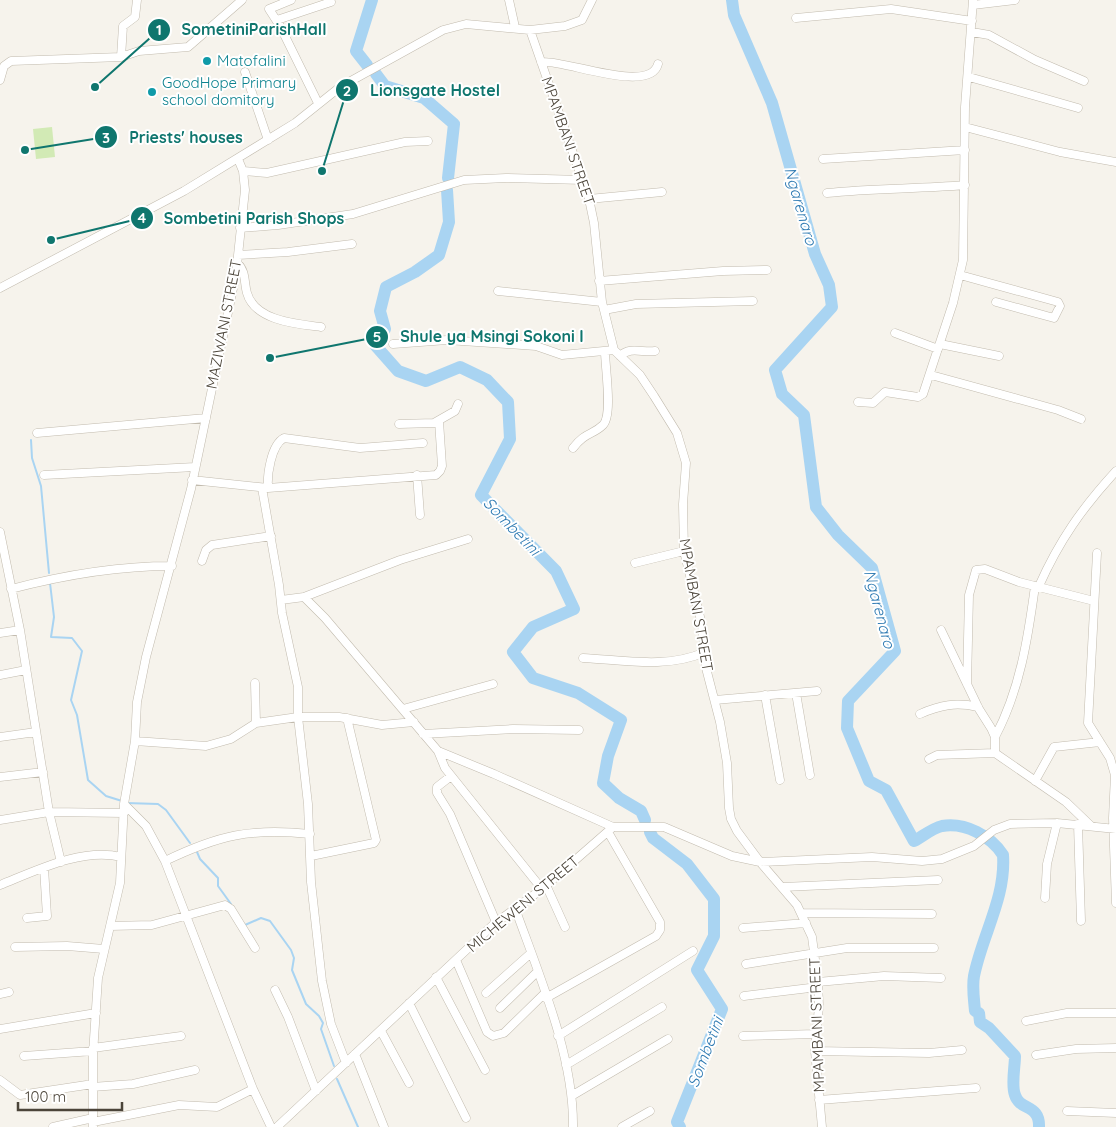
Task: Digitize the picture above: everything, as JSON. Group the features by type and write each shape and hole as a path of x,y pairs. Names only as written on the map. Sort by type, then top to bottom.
{"street":[{"path":"121,57 123,26 135,17 137,0"},
{"path":"0,80 4,66 11,62 121,57 139,51 188,47 242,0"},
{"path":"291,0 270,8 269,11 277,20 318,103"},
{"path":"509,0 514,27"},
{"path":"0,288 102,235 238,159 295,123 340,87 451,27 466,24 530,30 575,24 587,13 592,0"},
{"path":"858,402 873,403 885,392 918,397 923,394 931,375 960,275 964,238 965,127 973,3 1015,0"},
{"path":"277,20 331,2"},
{"path":"796,18 891,9 972,21"},
{"name":"MPAMBANI STREET","path":"530,30 589,199 594,223 603,306 614,350 640,375 672,423 686,463 683,504 684,551 702,625 705,652 727,762 731,818 737,831 760,862 783,887 801,913 815,951 818,984 815,1051 822,1127"},
{"path":"972,32 989,35 1035,60 1084,81"},
{"path":"541,62 548,61 583,68 604,75 646,75 656,68 658,64"},
{"path":"245,72 268,140"},
{"path":"968,77 1078,108"},
{"path":"965,127 1060,152 1116,162"},
{"path":"243,171 267,174 405,142 428,142"},
{"path":"823,159 965,150"},
{"name":"MAZIWANI STREET","path":"122,860 124,804 134,741 141,677 192,485 238,264 245,190 243,171 238,159"},
{"path":"240,228 278,225 353,214 464,180 506,178 583,180"},
{"path":"827,193 871,188 933,188 965,185"},
{"path":"589,199 662,192"},
{"path":"238,255 330,248 352,244"},
{"path":"238,264 244,273 248,296 256,309 294,323 321,327"},
{"path":"600,281 723,271 767,270"},
{"path":"960,275 1058,302 1060,306 1054,318 996,302"},
{"path":"498,291 603,306 753,301"},
{"path":"895,333 939,346 999,356"},
{"path":"393,344 434,340 536,346 562,355 614,350"},
{"path":"573,448 581,437 605,424 609,414 605,351"},
{"path":"620,356 625,351 655,351"},
{"path":"931,375 1058,410 1081,419"},
{"path":"399,424 439,421 455,411 458,404"},
{"path":"37,433 206,418"},
{"path":"192,485 265,488 436,475 440,471 439,421"},
{"path":"346,1063 331,1024 322,981 311,882 310,834 298,717 298,687 281,600 265,488 276,447 279,440 284,438 360,448 423,443"},
{"path":"44,475 195,467"},
{"path":"995,753 995,737 1008,711 1023,662 1037,586 1070,525 1116,471"},
{"path":"417,475 420,515"},
{"path":"0,532 20,630 49,812 61,862"},
{"path":"202,561 206,550 212,545 271,536"},
{"path":"281,600 304,597 400,560 468,539"},
{"path":"635,563 684,551"},
{"path":"1097,553 1088,723 1090,730 1110,758 1116,775 1116,903"},
{"path":"0,584 10,586 73,574 144,566 172,566"},
{"path":"967,684 969,594 976,570 985,569 1008,579 1094,601"},
{"path":"304,597 325,618 438,751 441,761 451,776 544,887 565,927"},
{"path":"0,633 20,630"},
{"path":"940,630 995,737"},
{"path":"582,658 666,662 688,659 705,652"},
{"path":"0,675 26,670"},
{"path":"255,682 256,723"},
{"path":"403,709 493,684"},
{"path":"715,700 817,692"},
{"path":"796,693 810,775"},
{"path":"765,696 780,780"},
{"path":"920,714 937,706 950,704 978,707"},
{"path":"134,741 206,746 231,739 256,723 298,717 347,718 382,725 414,722"},
{"path":"311,856 374,843 376,840 347,718"},
{"path":"423,734 513,729 579,730"},
{"path":"0,737 36,732"},
{"path":"1035,781 1054,747 1100,742"},
{"path":"438,751 494,774 610,829 664,827 732,856 760,862 872,857 922,860 942,859 974,846 994,830 1010,824 1058,823 1115,828"},
{"path":"929,759 937,755 995,753 1066,802 1092,826"},
{"path":"0,778 43,772"},
{"path":"451,776 437,787 437,793 450,814 496,922"},
{"path":"0,820 49,812 124,804 146,826 165,861 253,1089 271,1127"},
{"path":"1045,898 1047,864 1058,823"},
{"path":"1078,824 1081,921"},
{"path":"456,960 487,1032 493,1036 504,1033 545,995 656,936 660,930 660,922 610,829"},
{"name":"MICHEWENI STREET","path":"282,1125 496,922 544,887 610,829"},
{"path":"165,861 197,846 232,834 281,831 310,834"},
{"path":"0,885 61,862 107,855 122,860 120,883 98,978 93,1049 93,1122"},
{"path":"27,918 46,916 44,868"},
{"path":"783,887 938,880"},
{"path":"110,926 146,926 187,916 218,905 227,906 255,948"},
{"path":"515,908 538,972 566,1065 572,1095 573,1127"},
{"path":"801,913 932,914"},
{"path":"743,928 806,923"},
{"path":"16,947 67,946 104,949"},
{"path":"746,964 815,951 875,947 934,948"},
{"path":"558,1036 693,951"},
{"path":"486,993 531,953"},
{"path":"500,1008 538,972"},
{"path":"744,996 884,976 941,978"},
{"path":"436,977 485,1070"},
{"path":"275,990 288,1017 316,1091"},
{"path":"0,994 9,992"},
{"path":"409,1003 466,1118"},
{"path":"566,1065 662,1007"},
{"path":"0,1029 96,1013"},
{"path":"1026,1021 1067,1013 1116,1013"},
{"path":"381,1031 409,1083"},
{"path":"742,1036 816,1034"},
{"path":"24,1056 93,1049 181,1036"},
{"path":"572,1095 668,1039"},
{"path":"1036,1055 1076,1049 1116,1048"},
{"path":"815,1051 930,1053 962,1050"},
{"path":"355,1054 384,1127"},
{"path":"0,1080 20,1095 92,1086 133,1084 195,1070"},
{"path":"819,1100 976,1088"},
{"path":"53,1127 93,1122 179,1105 221,1107 253,1089"},
{"path":"622,1127 650,1111"},
{"path":"1067,1111 1116,1113"}],"green space":[{"path":"52,127 55,157 36,159 33,129"}],"waterway":[{"name":"Sombetini","path":"367,65 356,51 372,0"},
{"name":"Ngarenaro","path":"732,0 734,15 772,103 815,254 829,285 832,307 775,370 782,394 804,415 816,507 838,535 872,568 895,651 848,701 847,728 869,781 886,790 914,841 942,826 960,826 984,836 1003,855 1001,886 974,976 975,1011 979,1013 980,1022 989,1028 1015,1056 1013,1081 1015,1095 1021,1104 1033,1111 1038,1120 1039,1127"},
{"name":"Sombetini","path":"376,74 385,86 424,98 454,124 448,178"},
{"name":"Sombetini","path":"447,190 449,222 439,255 415,272 386,287 380,311 385,329 375,345 398,371 426,381 460,367 487,380 508,402 510,439 481,495 556,571 574,609 533,627 513,652 533,678 578,693 621,720 608,756 603,783 619,798 641,811 645,820"},
{"path":"31,440 32,458 41,486 49,573"},
{"path":"50,583 54,617 51,637 72,638 82,651 71,700 77,715 88,780 106,796 122,801"},
{"path":"126,803 158,804 166,810 190,843"},
{"name":"Sombetini","path":"650,832 653,838 687,864 714,899 714,936 697,970 722,1009 677,1122 680,1127"},
{"path":"197,852 200,859 218,878 218,886 231,904"},
{"path":"245,925 261,918 270,921 291,950 294,958 292,970 306,1004 319,1016 323,1023 321,1029 334,1066"},
{"path":"337,1079 358,1127"}],"place":[{"name":"Matofalini","path":"207,61"},
{"name":"SometiniParishHall","path":"95,87"},
{"name":"GoodHope Primary school domitory","path":"152,92"},
{"name":"Priests' houses","path":"25,150"},
{"name":"Lionsgate Hostel","path":"322,171"},
{"name":"Sombetini Parish Shops","path":"51,240"},
{"name":"Shule ya Msingi Sokoni I","path":"270,358"}]}
